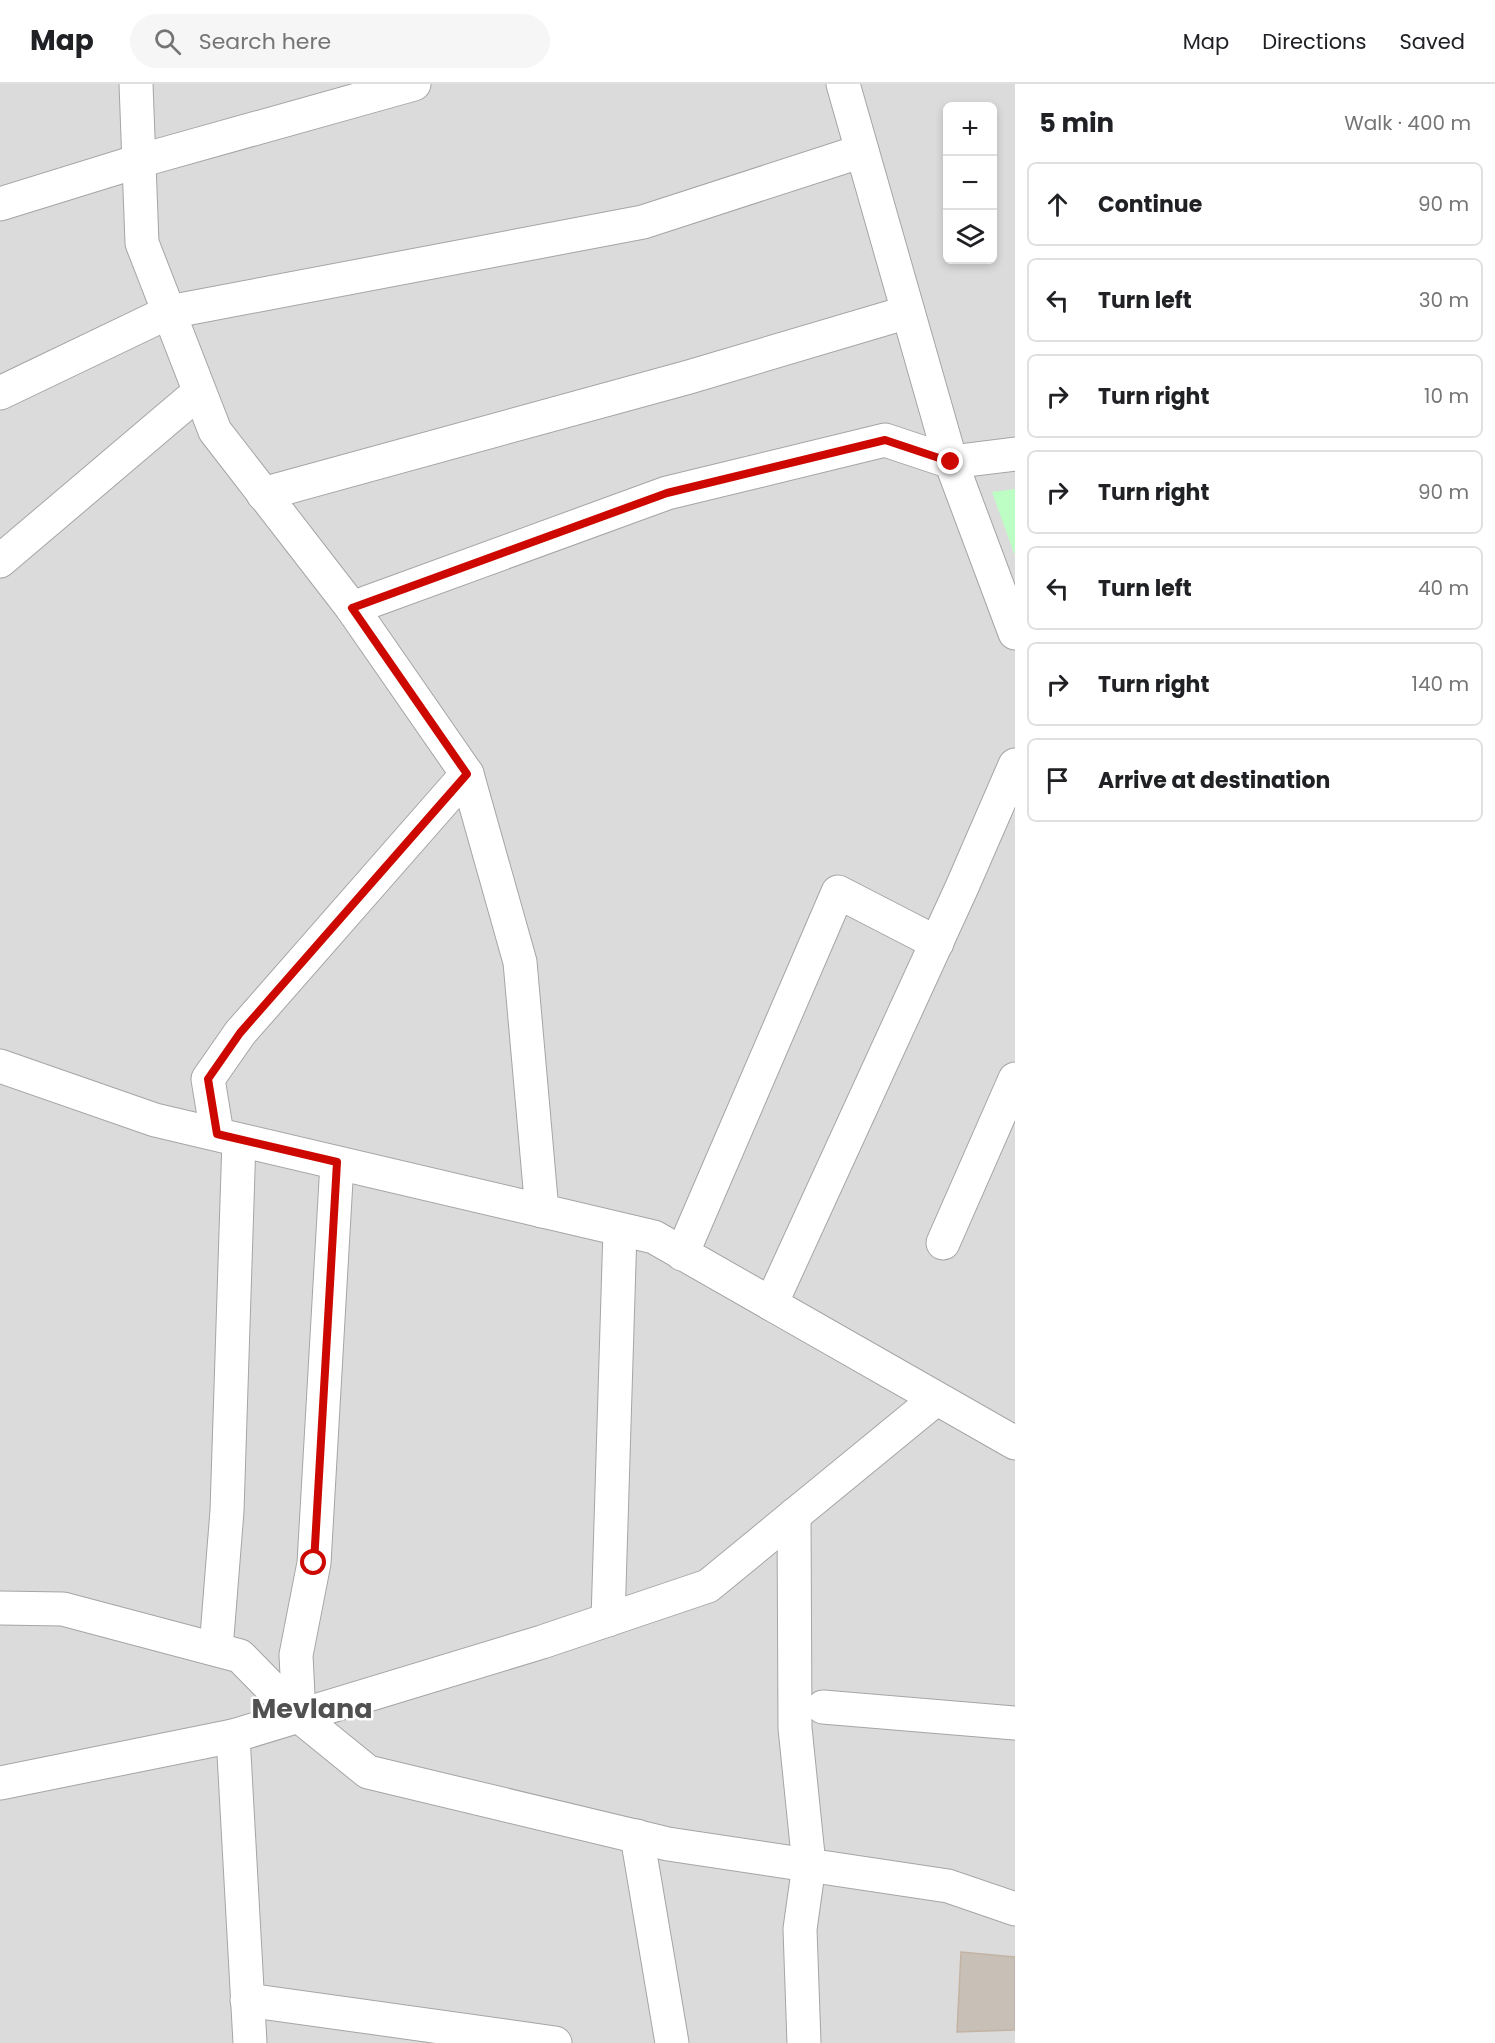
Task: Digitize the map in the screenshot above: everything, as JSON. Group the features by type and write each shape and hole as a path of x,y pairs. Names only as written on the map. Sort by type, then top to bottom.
{"street":[{"path":"136,84 142,243 215,431 352,608 467,774 520,962 543,1211"},
{"path":"0,204 139,161 414,84"},
{"path":"843,84 951,462 1015,633"},
{"path":"0,393 169,312 643,222 862,151"},
{"path":"263,494 689,377 908,312"},
{"path":"0,561 200,392"},
{"path":"352,608 678,490 885,440 951,462 1015,454"},
{"path":"771,1304 937,943 1015,765"},
{"path":"216,1649 227,1511 228,1137 208,1079 240,1033 467,774"},
{"path":"682,1254 838,892 937,943"},
{"path":"0,1066 155,1120 654,1237 1015,1443"},
{"path":"943,1244 1015,1080"},
{"path":"299,1716 296,1654 314,1563 337,1162"},
{"path":"608,1620 620,1230"},
{"path":"0,1783 233,1736 531,1646 708,1586 936,1399"},
{"path":"794,1515 795,1728 809,1865 800,1929 804,2043"},
{"path":"0,1608 63,1609 240,1656 299,1716 368,1772 668,1844 948,1886 1015,1909"},
{"path":"823,1707 1015,1723"},
{"path":"233,1736 250,2043"},
{"path":"637,1836 672,2043"},
{"path":"247,2000 453,2036 555,2043"}],"shaded area":[{"path":"0,84 1015,84 1015,2043 0,2043"}],"green space":[{"path":"1015,489 1015,556 992,492"}],"building":[{"path":"961,1952 1015,1957 1015,2030 957,2032"}],"district":[{"name":"Mevlana","path":"312,1708"}],"route":[{"path":"314,1563 337,1162 217,1134 208,1079 240,1033 467,774 352,608 667,493 885,440 951,462"}]}
